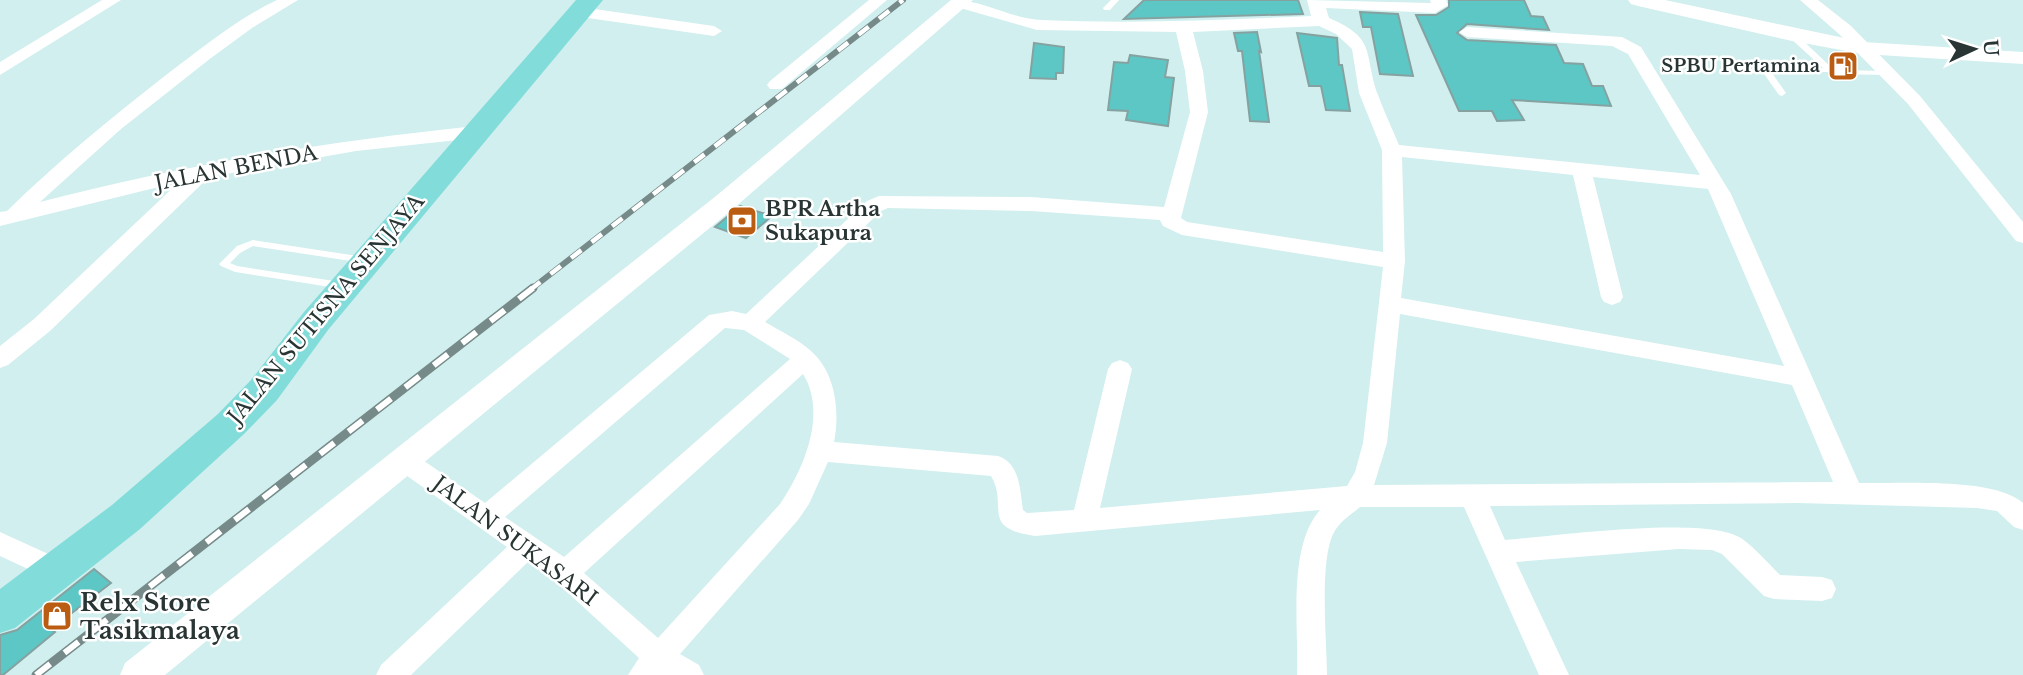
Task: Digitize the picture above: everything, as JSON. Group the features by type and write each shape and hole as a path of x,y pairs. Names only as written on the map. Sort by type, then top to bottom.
{"main road":[{"name":"JALAN SUTISNA SENJAYA","path":"0,614 127,517 231,424 264,390 356,273 585,6"}],"street":[{"path":"0,70 113,0"},
{"path":"776,85 879,0"},
{"path":"138,675 725,202 961,1 1037,25 1184,27 1318,8 1435,8 1440,5 1438,0"},
{"path":"1638,0 1863,48 2021,60"},
{"path":"1808,0 1863,48 1933,121 1988,195 2023,236"},
{"path":"7,217 142,103 226,38 281,1"},
{"path":"585,6 715,32"},
{"path":"1312,675 1312,589 1320,531 1326,520 1355,496 1368,471 1375,443 1394,261 1392,150 1368,93 1360,48 1318,8"},
{"path":"1184,27 1194,71 1199,113 1170,221 1182,228 1394,261"},
{"path":"1468,32 1611,41 1627,45 1635,51 1715,183 1768,297 1799,377 1850,494"},
{"name":"JALAN BENDA","path":"7,217 202,172 374,143 476,132"},
{"path":"1392,150 1715,183"},
{"path":"1582,170 1612,297"},
{"path":"0,359 42,325 202,172"},
{"path":"750,323 881,202 995,202 1170,214"},
{"path":"1388,304 1799,377"},
{"path":"486,517 714,323 730,318 750,323 805,359 815,374 823,398 824,421 819,452 797,503 651,666"},
{"path":"565,573 805,359"},
{"path":"1084,522 1120,369"},
{"path":"819,452 998,466 1006,478 1008,503 1014,519 1035,526 1355,496 1850,494 1989,498 2010,506 2023,519"},
{"name":"JALAN SUKASARI","path":"405,461 565,573 651,666 689,675"},
{"path":"1472,496 1554,675"},
{"path":"1499,552 1679,538 1714,539 1731,545 1774,587 1822,589"},
{"path":"0,543 58,571"},
{"path":"391,675 527,546"}],"lane":[{"path":"1107,8 1115,0"},
{"path":"1792,35 1827,70"},
{"path":"1782,93 1766,71 1886,73"},
{"path":"253,243 356,273 235,269 224,264 237,250 253,243"}],"building":[{"path":"1144,0 1298,0 1303,14 1124,19"},
{"path":"1449,0 1524,0 1531,16 1543,17 1549,30 1467,24 1457,33 1467,40 1556,45 1564,63 1583,64 1592,86 1603,86 1611,106 1512,100 1524,120 1497,121 1492,111 1459,111 1416,15 1436,15 1449,7"},
{"path":"1360,12 1398,14 1413,76 1380,74 1371,27 1363,27"},
{"path":"1257,32 1269,122 1250,121 1242,51 1238,51 1234,33"},
{"path":"1297,33 1337,38 1339,65 1342,65 1350,111 1326,110 1321,86 1309,86"},
{"path":"1034,43 1064,47 1063,73 1056,73 1056,79 1030,78"},
{"path":"1130,55 1168,60 1165,77 1174,78 1168,126 1126,120 1128,111 1108,110 1114,62 1128,63"},
{"name":"BPR Artha Sukapura","path":"740,206 772,216 746,238 715,227"},
{"path":"94,569 111,583 51,629 55,632 0,675 0,635 17,630"}],"railway":[{"path":"530,290 903,0"},
{"path":"36,675 533,288"}],"place":[{"name":"SPBU Pertamina","path":"1843,66"},
{"name":"BPR Artha Sukapura","path":"742,221"},
{"name":"Relx Store Tasikmalaya","path":"57,616"}]}
